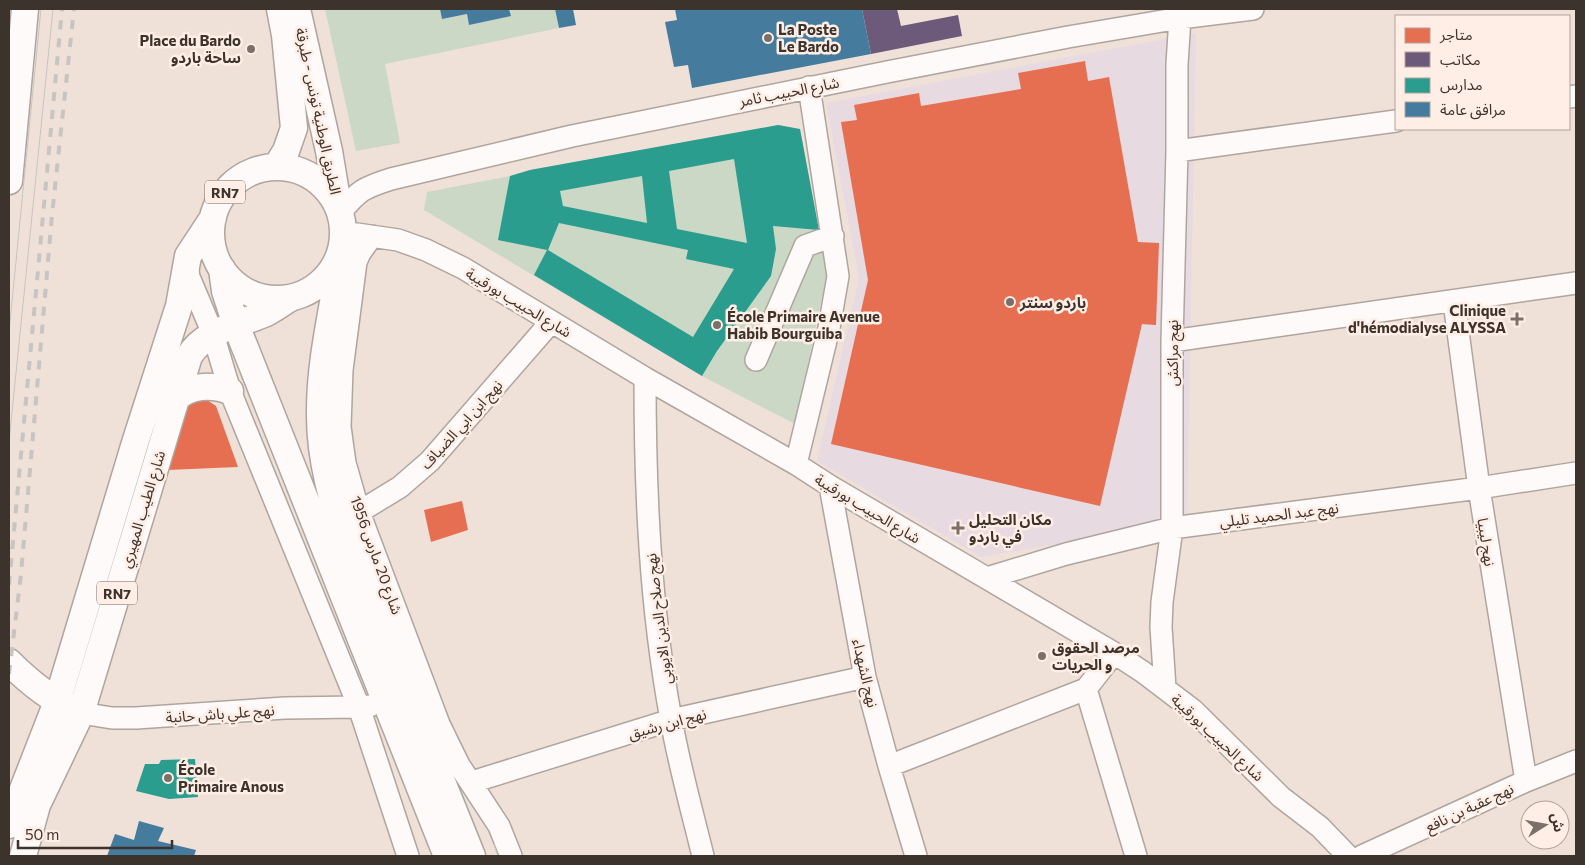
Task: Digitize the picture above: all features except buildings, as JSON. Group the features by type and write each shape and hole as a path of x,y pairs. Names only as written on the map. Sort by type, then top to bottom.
{"main road":[{"path":"9,181 25,9"},
{"name":"الطريق الوطنية تونس - طبرقة","path":"276,167 286,151 294,128 285,35 280,9"},
{"name":"الطريق الوطنية تونس - طبرقة","path":"298,9 329,151 342,232"},
{"name":"RN7","path":"276,167 290,168 303,172 326,189 334,200 342,232 337,262 329,275 318,286 290,299 263,298 240,288 230,280 222,269 213,248 211,233 213,218 222,197 236,182 252,172 276,167"},
{"name":"شارع الطيب المهيري","path":"9,825 57,702 135,442 179,306 186,262 194,246 213,218"},
{"name":"شارع 20 مارس 1956","path":"342,232 337,287 325,348 322,377 320,427 324,463 334,507 447,856"},
{"path":"222,269 225,291 224,330 377,678 398,702"},
{"name":"شارع الطيب المهيري","path":"23,856 37,805 81,712 188,356 198,344 224,330 267,312 290,299"},
{"path":"175,399 189,389 201,387 221,388 230,391"},
{"path":"9,662 31,683 57,702 81,712"},
{"name":"شارع 20 مارس 1956","path":"398,702 472,856"}],"street":[{"name":"شارع الحبيب ثامر","path":"342,232 356,194 391,179 572,136 809,87 1068,37 1180,18 1253,9"},
{"name":"نهج مراكش","path":"1165,688 1161,627 1162,602 1172,528 1172,341 1177,151 1177,64 1180,18"},
{"path":"796,464 829,328 838,276 809,87"},
{"path":"1177,151 1395,121"},
{"name":"شارع الحبيب بورقيبة","path":"342,232 398,240 426,250 463,268 645,378 796,464 830,486 1114,653 1165,688 1192,710 1281,797 1320,827 1348,856"},
{"name":"شارع 20 مارس 1956","path":"372,236 360,252 356,262 342,370 340,427 345,463 359,512 439,724 452,753 499,826 511,856"},
{"path":"756,360 806,246 833,236"},
{"path":"186,262 189,279 224,330 230,391 359,707 408,856"},
{"path":"1172,341 1576,284"},
{"name":"نهج ليبيا","path":"1454,302 1479,488 1526,781"},
{"name":"نهج ابن ابي الضياف","path":"359,512 400,487 430,461 551,322"},
{"name":"نهج صلاح الدين الايوبي","path":"645,378 646,497 649,547 660,649 671,720 703,856"},
{"name":"نهج عبد الحميد تليلي","path":"987,578 1066,554 1172,528 1479,488 1576,473"},
{"name":"نهج الشهداء","path":"830,486 865,677 916,856"},
{"path":"889,766 1086,689 1114,653"},
{"name":"نهج ابن رشيق","path":"472,782 671,720 865,677"},
{"path":"1086,689 1136,856"},
{"name":"نهج علي باش حانبة","path":"81,712 112,718 136,718 285,708 359,707 398,702"},
{"name":"نهج عقبة بن نافع","path":"1362,856 1526,781 1576,761"}],"shaded area":[{"name":"باردو سنتر","path":"1196,33 1187,522 981,557 817,461 859,278 826,103"}],"green space":[{"path":"325,9 440,9 442,19 467,14 469,25 510,16 509,9 555,9 559,28 385,64 400,143 356,151"},
{"name":"École Primaire Avenue Habib Bourguiba","path":"778,125 800,129 827,274 795,424 702,376 424,210 427,192 510,176 530,170"}],"tram line":[{"path":"9,332 41,9"},
{"path":"9,442 53,9"},
{"path":"494,844 498,856"}],"railway":[{"path":"9,585 62,9"},
{"path":"9,674 21,574 52,215 74,9"}],"place":[{"name":"La Poste Le Bardo","path":"768,38"},
{"name":"Place du Bardo ساحة باردو","path":"251,49"},
{"name":"باردو سنتر","path":"1010,302"},
{"name":"Clinique d'hémodialyse ALYSSA","path":"1517,319"},
{"name":"École Primaire Avenue Habib Bourguiba","path":"717,325"},
{"name":"مكان التحليل في باردو","path":"958,528"},
{"name":"مرصد الحقوق و الحريات","path":"1042,656"},
{"name":"École Primaire Anous","path":"168,778"}]}
